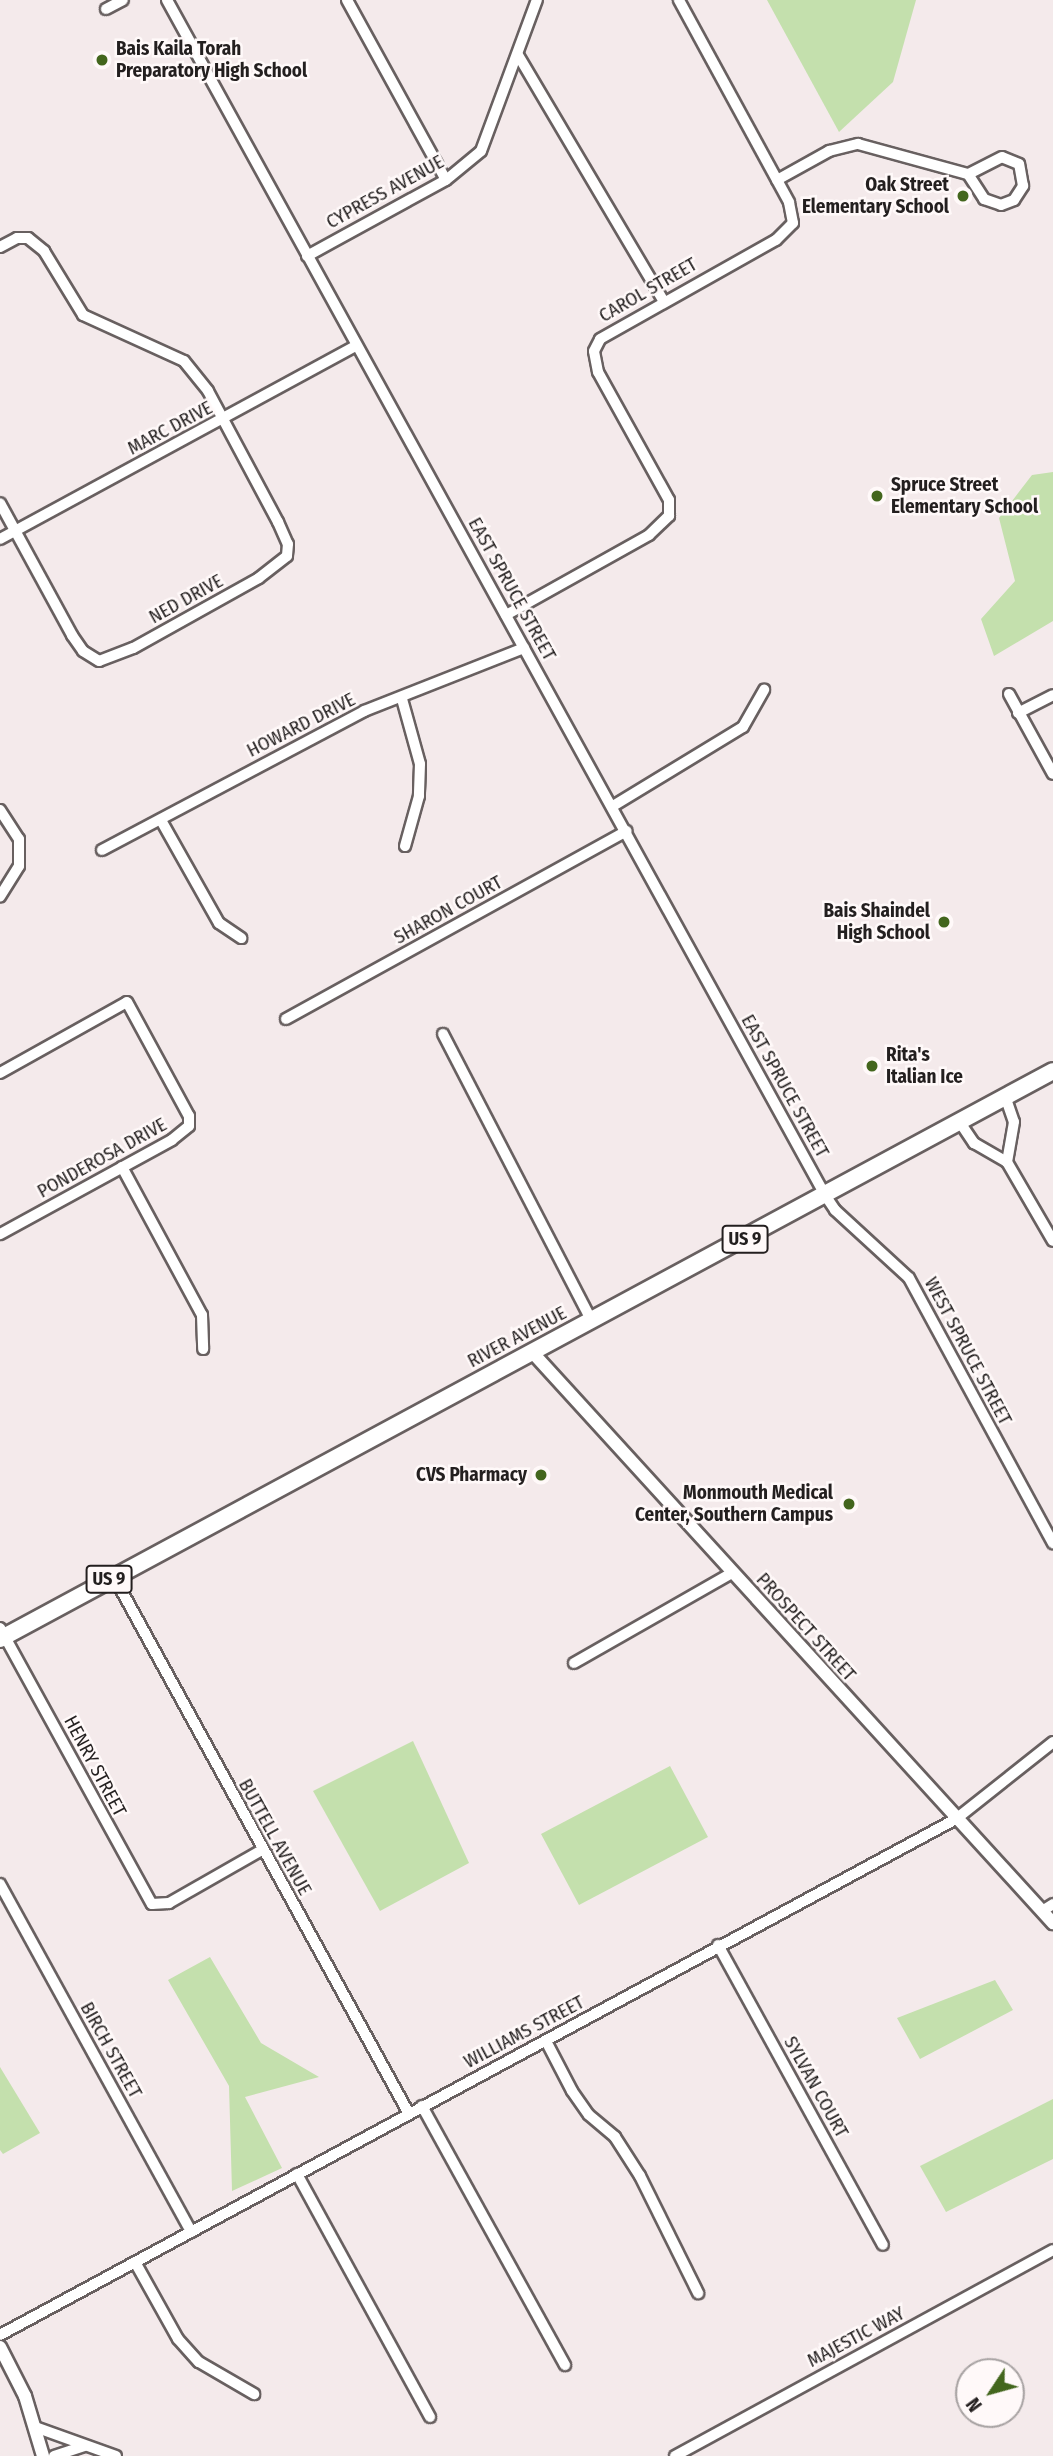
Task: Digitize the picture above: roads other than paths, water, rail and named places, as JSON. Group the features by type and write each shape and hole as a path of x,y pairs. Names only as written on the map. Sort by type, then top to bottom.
{"highway":[{"name":"RIVER AVENUE","path":"1,1634 114,1577 592,1322 1053,1071"}],"street":[{"path":"106,9 123,0"},
{"name":"EAST SPRUCE STREET","path":"167,0 825,1195"},
{"path":"347,0 446,180"},
{"name":"CYPRESS AVENUE","path":"307,256 446,180 481,151 537,0"},
{"name":"CAROL STREET","path":"506,615 649,535 669,516 669,500 598,372 594,351 607,331 788,230 794,214 679,0"},
{"path":"518,55 663,300"},
{"path":"777,180 829,151 858,144 968,174 1002,158 1019,164 1023,186 1014,200 1001,205 984,199 968,174"},
{"path":"0,247 23,237 37,245 83,315 184,361 208,391 222,420"},
{"name":"MARC DRIVE","path":"0,539 356,346"},
{"name":"NED DRIVE","path":"15,531 83,651 99,660 133,648 260,578 287,556 288,544 278,522 222,420"},
{"path":"0,503 15,531"},
{"name":"HOWARD DRIVE","path":"102,850 162,822 318,733 523,648"},
{"path":"613,806 743,727 764,690"},
{"path":"1009,694 1053,774"},
{"path":"1018,713 1053,695"},
{"path":"402,699 420,764 419,796 405,846"},
{"path":"0,810 19,839 19,866 0,897"},
{"path":"162,822 219,923 241,938"},
{"name":"SHARON COURT","path":"286,1019 626,831"},
{"name":"PONDEROSA DRIVE","path":"0,1073 127,1003 184,1101 189,1126 122,1167 0,1234"},
{"path":"443,1034 592,1322"},
{"path":"1006,1098 1014,1122 1007,1162"},
{"path":"959,1122 974,1143 1007,1162 1053,1241"},
{"path":"122,1167 202,1315 203,1349"},
{"name":"WEST SPRUCE STREET","path":"825,1195 843,1218 909,1278 1053,1543"},
{"name":"PROSPECT STREET","path":"533,1353 956,1819 1048,1908 1053,1923"},
{"path":"574,1663 732,1573"},
{"name":"BUTTELL AVENUE","path":"114,1577 408,2112"},
{"name":"HENRY STREET","path":"1,1634 146,1899 152,1904 169,1903 262,1850"},
{"name":"WILLIAMS STREET","path":"0,2335 408,2112 546,2041 718,1945 956,1819 1053,1742"},
{"name":"BIRCH STREET","path":"0,1884 191,2232"},
{"name":"SYLVAN COURT","path":"718,1945 883,2245"},
{"path":"546,2041 572,2091 589,2115 615,2137 640,2176 698,2293"},
{"path":"422,2106 565,2365"},
{"path":"297,2174 430,2417"},
{"name":"MAJESTIC WAY","path":"675,2456 1053,2250"},
{"path":"135,2262 178,2339 199,2362 254,2395"},
{"path":"0,2347 35,2427 43,2456"},
{"path":"35,2427 116,2456"},
{"path":"54,2456 84,2446"}],"place":[{"name":"Bais Kaila Torah Preparatory High School","path":"102,60"},
{"name":"Oak Street Elementary School","path":"963,196"},
{"name":"Spruce Street Elementary School","path":"877,496"},
{"name":"Bais Shaindel High School","path":"944,922"},
{"name":"Rita's Italian Ice","path":"872,1066"},
{"name":"CVS Pharmacy","path":"541,1475"},
{"name":"Monmouth Medical Center, Southern Campus","path":"849,1504"}]}
